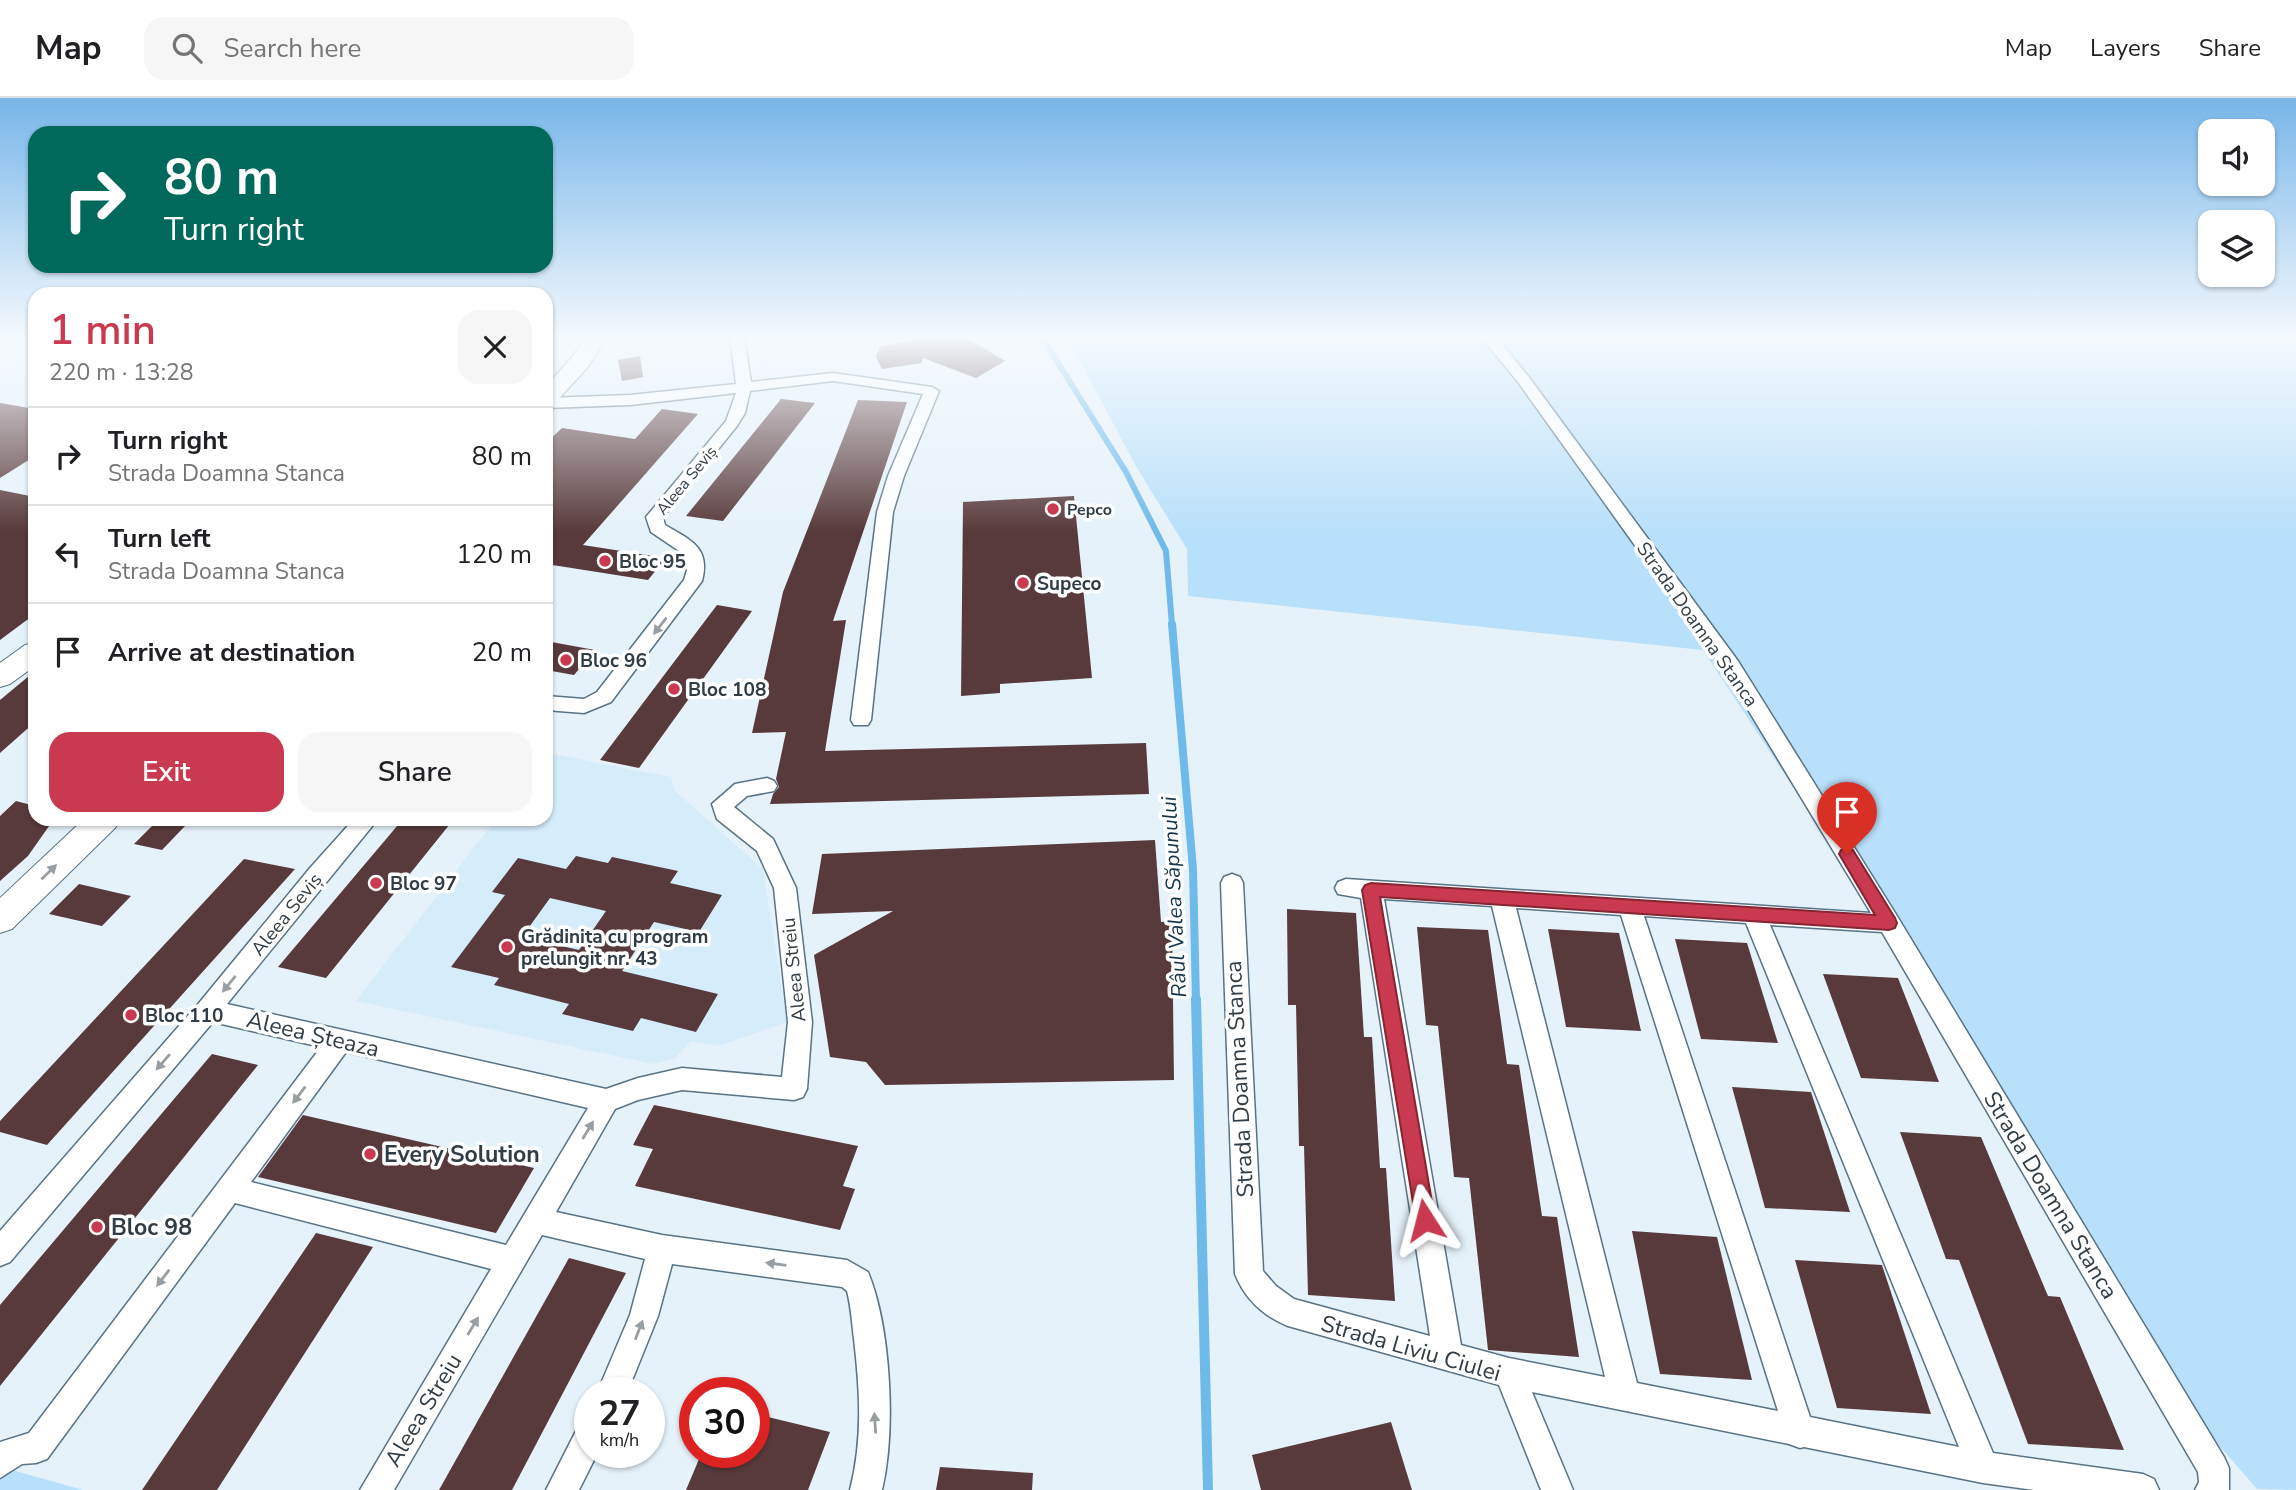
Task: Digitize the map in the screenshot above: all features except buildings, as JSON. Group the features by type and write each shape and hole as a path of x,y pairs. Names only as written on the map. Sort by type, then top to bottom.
{"street":[{"name":"Aleea Seviș","path":"553,704 584,708 594,706 604,697 691,586 697,570 697,556 694,551 657,528 654,517 737,416 740,402"},
{"path":"861,720 885,512 896,476 927,402"},
{"name":"Strada Doamna Stanca","path":"1540,402 1731,666 1889,923 2212,1479"},
{"path":"0,677 28,657"},
{"name":"Aleea Streiu","path":"376,1490 606,1101 638,1089 682,1079 794,1089 800,1021 785,888 778,867 765,845 725,813 723,804 742,789 767,786"},
{"path":"0,919 97,826"},
{"name":"Aleea Seviș","path":"208,1010 360,826"},
{"name":"Strada Doamna Stanca","path":"1232,883 1249,1274"},
{"path":"1448,1357 1359,889 1889,923"},
{"path":"1502,899 1625,1397"},
{"path":"1630,908 1800,1433"},
{"path":"1755,916 1983,1467"},
{"path":"0,1252 208,1010"},
{"name":"Aleea Șteaza","path":"208,1010 606,1101"},
{"path":"0,1462 9,1453 23,1447 36,1448 340,1041"},
{"path":"229,1189 512,1260"},
{"path":"534,1220 662,1249 846,1274 858,1282 863,1298 876,1439 872,1473 866,1490"},
{"path":"619,1377 644,1316 662,1249"},
{"name":"Strada Liviu Ciulei","path":"1249,1274 1258,1291 1288,1312 1510,1373 1557,1490"},
{"path":"1510,1373 1800,1433 1983,1467 2143,1490"},
{"path":"562,1490 574,1467"}],"shaded area":[{"path":"1102,402 2296,402 2296,1490 2257,1489 2194,1417 1889,923 1787,778 1703,650 1188,596 1187,549 1137,468"},
{"path":"553,754 671,777 674,790 763,869 787,1022 718,1046 691,1041 674,1059 653,1064 356,1001 491,826 553,826"},
{"path":"5,1468 83,1490 0,1490 0,1475"}],"waterway":[{"name":"Râul Valea Săpunului","path":"1082,402 1126,472 1166,551 1172,625"},
{"name":"Râul Valea Săpunului","path":"1172,624 1193,869 1196,1001"},
{"name":"Râul Valea Săpunului","path":"1196,999 1208,1490"}],"place":[{"name":"Pepco","path":"1053,509"},
{"name":"Bloc 95","path":"605,561"},
{"name":"Supeco","path":"1023,583"},
{"name":"Bloc 96","path":"566,660"},
{"name":"Bloc 108","path":"674,689"},
{"name":"Bloc 97","path":"376,883"},
{"name":"Grădinița cu program prelungit nr. 43","path":"507,947"},
{"name":"Bloc 110","path":"131,1015"},
{"name":"Every Solution","path":"370,1154"},
{"name":"Bloc 98","path":"97,1227"}],"route":[{"path":"1425,1220 1371,890 1889,923 1847,854"}]}
